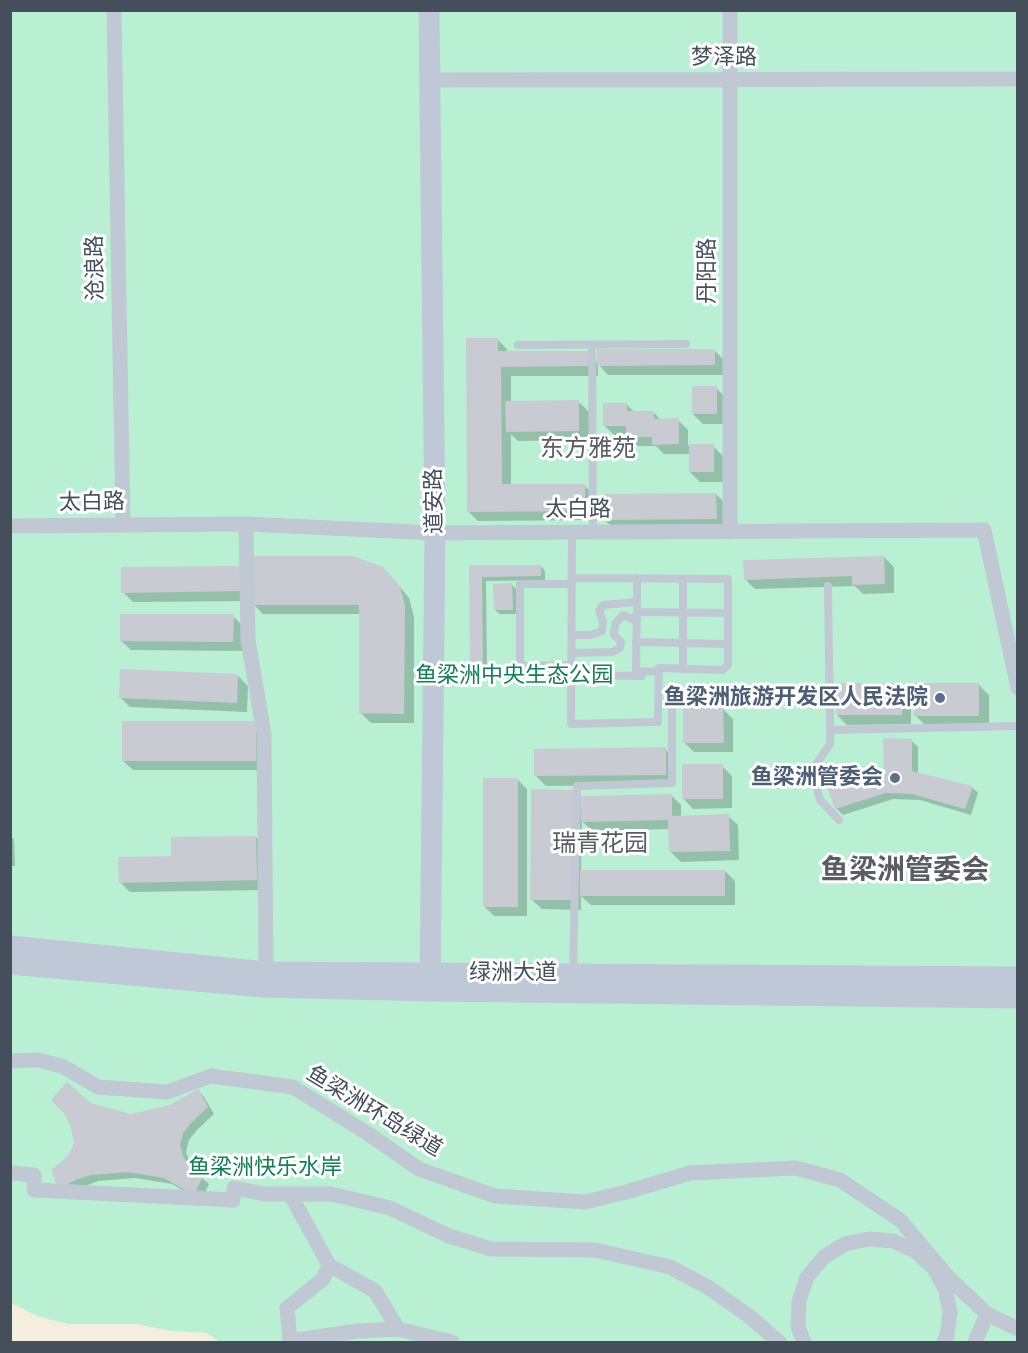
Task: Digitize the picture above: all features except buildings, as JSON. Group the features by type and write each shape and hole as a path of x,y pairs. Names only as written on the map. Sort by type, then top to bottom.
{"main road":[{"name":"道安路","path":"429,10 435,533 430,982"},
{"name":"绿洲大道","path":"10,946 266,972 430,982 1017,998"},
{"name":"绿洲大道","path":"10,964 263,987 430,982 573,974 1017,976"}],"street":[{"name":"沧浪路","path":"114,10 123,525"},
{"name":"丹阳路","path":"730,10 730,532"},
{"name":"梦泽路","path":"430,80 1017,80"},
{"name":"太白路","path":"10,526 246,524 435,533 984,530 1017,688"},
{"path":"246,524 248,640 264,734 266,972"},
{"name":"鱼梁洲环岛绿道","path":"10,1061 38,1060 62,1066 98,1087 168,1092 211,1076 293,1087 419,1169 495,1196 585,1202 690,1173 796,1168 840,1180 900,1220 949,1278 987,1314 1017,1329"},
{"path":"10,1173 34,1175 34,1190 233,1200 234,1188 265,1194 331,1194 390,1208 449,1236 491,1249 595,1250 670,1267 706,1286 749,1316 779,1342"},
{"path":"290,1194 329,1265 375,1291 398,1329"},
{"path":"804,1342 798,1327 799,1301 807,1277 824,1257 845,1244 868,1239 893,1241 915,1251 933,1267 945,1288 950,1312 944,1342"},
{"path":"329,1265 323,1279 287,1308 283,1342 357,1331 398,1329 452,1342"},
{"path":"975,1342 987,1314"}],"lane":[{"path":"518,345 686,344"},
{"path":"592,345 593,532"},
{"path":"572,532 572,581 572,665 571,724 658,722 659,668 723,670 728,665 728,579 637,578 572,581 520,584 520,666 572,665"},
{"path":"637,578 636,671 659,674"},
{"path":"683,579 683,669"},
{"path":"828,586 830,744 812,770 820,800 839,820"},
{"path":"572,634 591,634 602,631 603,621 599,611 603,605 637,602"},
{"path":"637,612 728,613"},
{"path":"572,652 612,652 620,648 621,642 614,634 615,624 623,615 637,621"},
{"path":"636,642 728,644"},
{"path":"571,675 659,674"},
{"path":"573,974 577,786 672,783 672,686"},
{"path":"830,730 1017,726"}],"green space":[{"name":"鱼梁洲中央生态公园","path":"10,11 1017,11 1017,1342 11,1342"}],"sand":[{"path":"11,1303 37,1316 68,1324 135,1324 172,1331 207,1333 219,1342 11,1342"}],"place":[{"name":"鱼梁洲旅游开发区人民法院","path":"940,698"},
{"name":"鱼梁洲管委会","path":"895,778"}],"district":[{"name":"东方雅苑","path":"588,449"},
{"name":"瑞青花园","path":"600,844"},
{"name":"鱼梁洲管委会","path":"905,871"}],"park label":[{"name":"鱼梁洲快乐水岸","path":"265,1168"}]}
